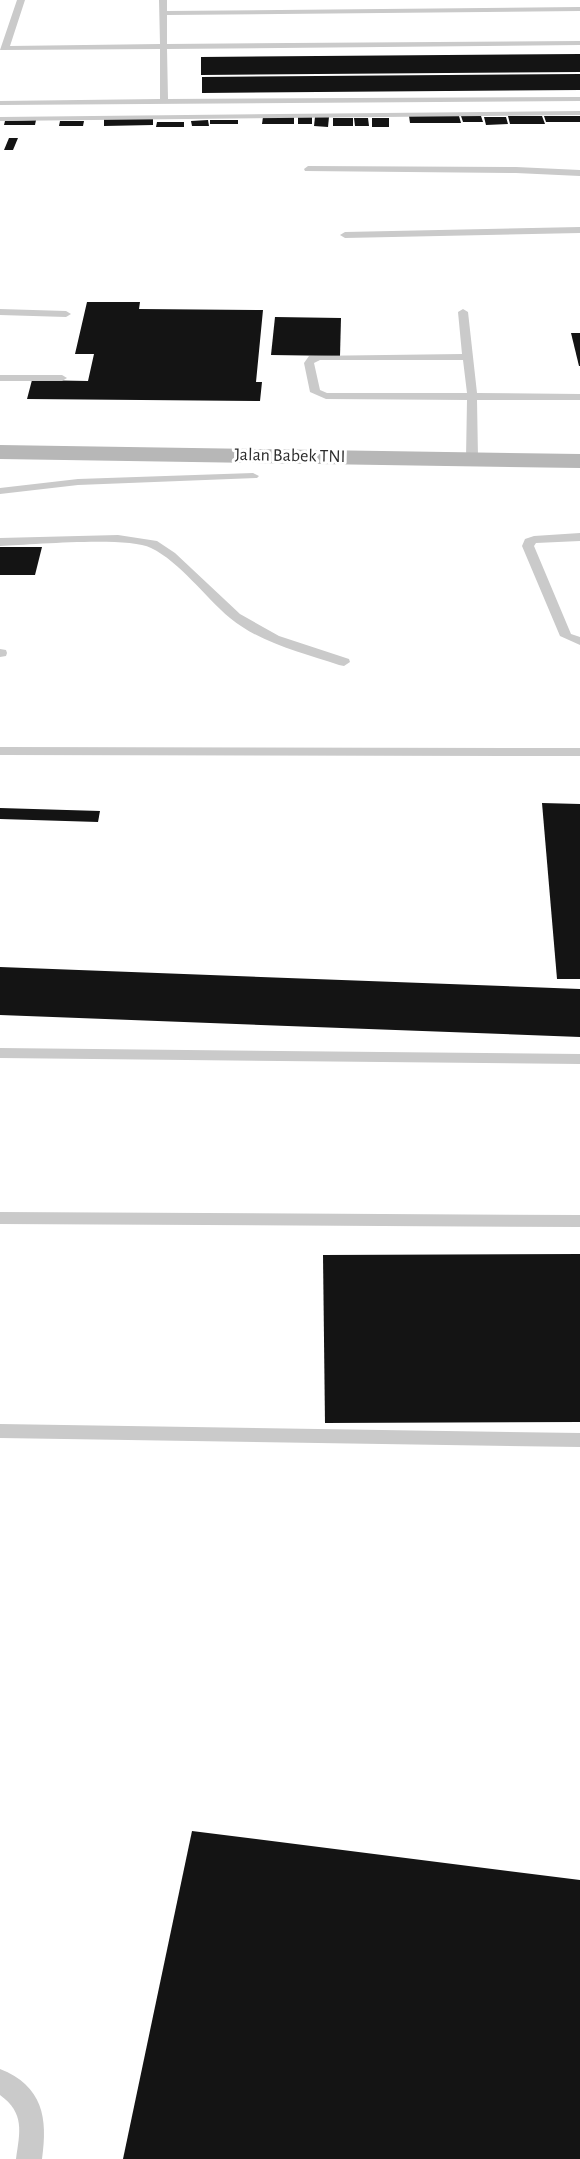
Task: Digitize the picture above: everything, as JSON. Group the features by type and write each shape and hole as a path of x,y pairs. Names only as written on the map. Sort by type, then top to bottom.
{"street":[{"name":"Jalan Babek TNI","path":"0,452 580,461"}],"lane":[{"path":"21,0 3,48 580,43"},
{"path":"163,0 164,102"},
{"path":"163,12 580,9"},
{"path":"0,103 580,99"},
{"path":"0,119 580,113"},
{"path":"308,169 580,172"},
{"path":"345,236 580,230"},
{"path":"0,312 66,314"},
{"path":"464,312 472,396 472,458"},
{"path":"468,357 320,357 313,358 309,363 315,392 322,395 580,397"},
{"path":"0,378 62,378"},
{"path":"0,491 78,482 253,476"},
{"path":"580,537 534,540 529,542 528,546 566,636 580,641"},
{"path":"0,542 118,539 153,544 171,556 236,617 275,639 344,662"},
{"path":"0,751 580,752"},
{"path":"0,1053 580,1059"},
{"path":"0,1218 580,1221"},
{"path":"0,1431 580,1440"},
{"path":"0,2081 15,2090 31,2108 33,2137 29,2159"}],"building":[{"path":"580,54 580,72 201,75 201,57"},
{"path":"580,74 580,90 202,93 202,77"},
{"path":"409,116 459,116 461,123 410,123"},
{"path":"461,116 481,116 483,122 463,122"},
{"path":"508,116 542,116 545,124 510,124"},
{"path":"544,116 580,116 580,122 546,122"},
{"path":"263,117 294,117 294,124 262,124"},
{"path":"298,117 312,117 312,124 298,124"},
{"path":"315,117 329,117 328,127 314,126"},
{"path":"484,117 506,117 508,124 486,125"},
{"path":"333,118 353,118 353,126 333,126"},
{"path":"354,118 368,118 369,126 355,126"},
{"path":"372,118 389,118 389,127 372,127"},
{"path":"104,119 153,119 153,125 104,126"},
{"path":"36,120 35,125 4,125 5,121"},
{"path":"208,120 209,126 192,126 191,121"},
{"path":"210,120 238,120 238,124 210,124"},
{"path":"60,121 84,121 83,126 59,126"},
{"path":"157,122 184,122 184,127 156,127"},
{"path":"9,138 18,138 13,150 4,150"},
{"path":"87,302 140,302 139,309 263,310 256,382 262,382 260,401 27,399 32,380 88,381 94,354 75,354"},
{"path":"275,317 341,318 340,356 271,355"},
{"path":"571,333 580,333 580,366 579,366"},
{"path":"0,547 42,547 35,575 0,575"},
{"path":"542,803 580,804 580,979 557,979"},
{"path":"0,808 100,811 98,822 0,819"},
{"path":"0,967 580,989 580,1037 0,1015"},
{"path":"580,1254 580,1422 325,1423 323,1255"},
{"path":"192,1831 580,1880 580,2159 123,2159"}]}
